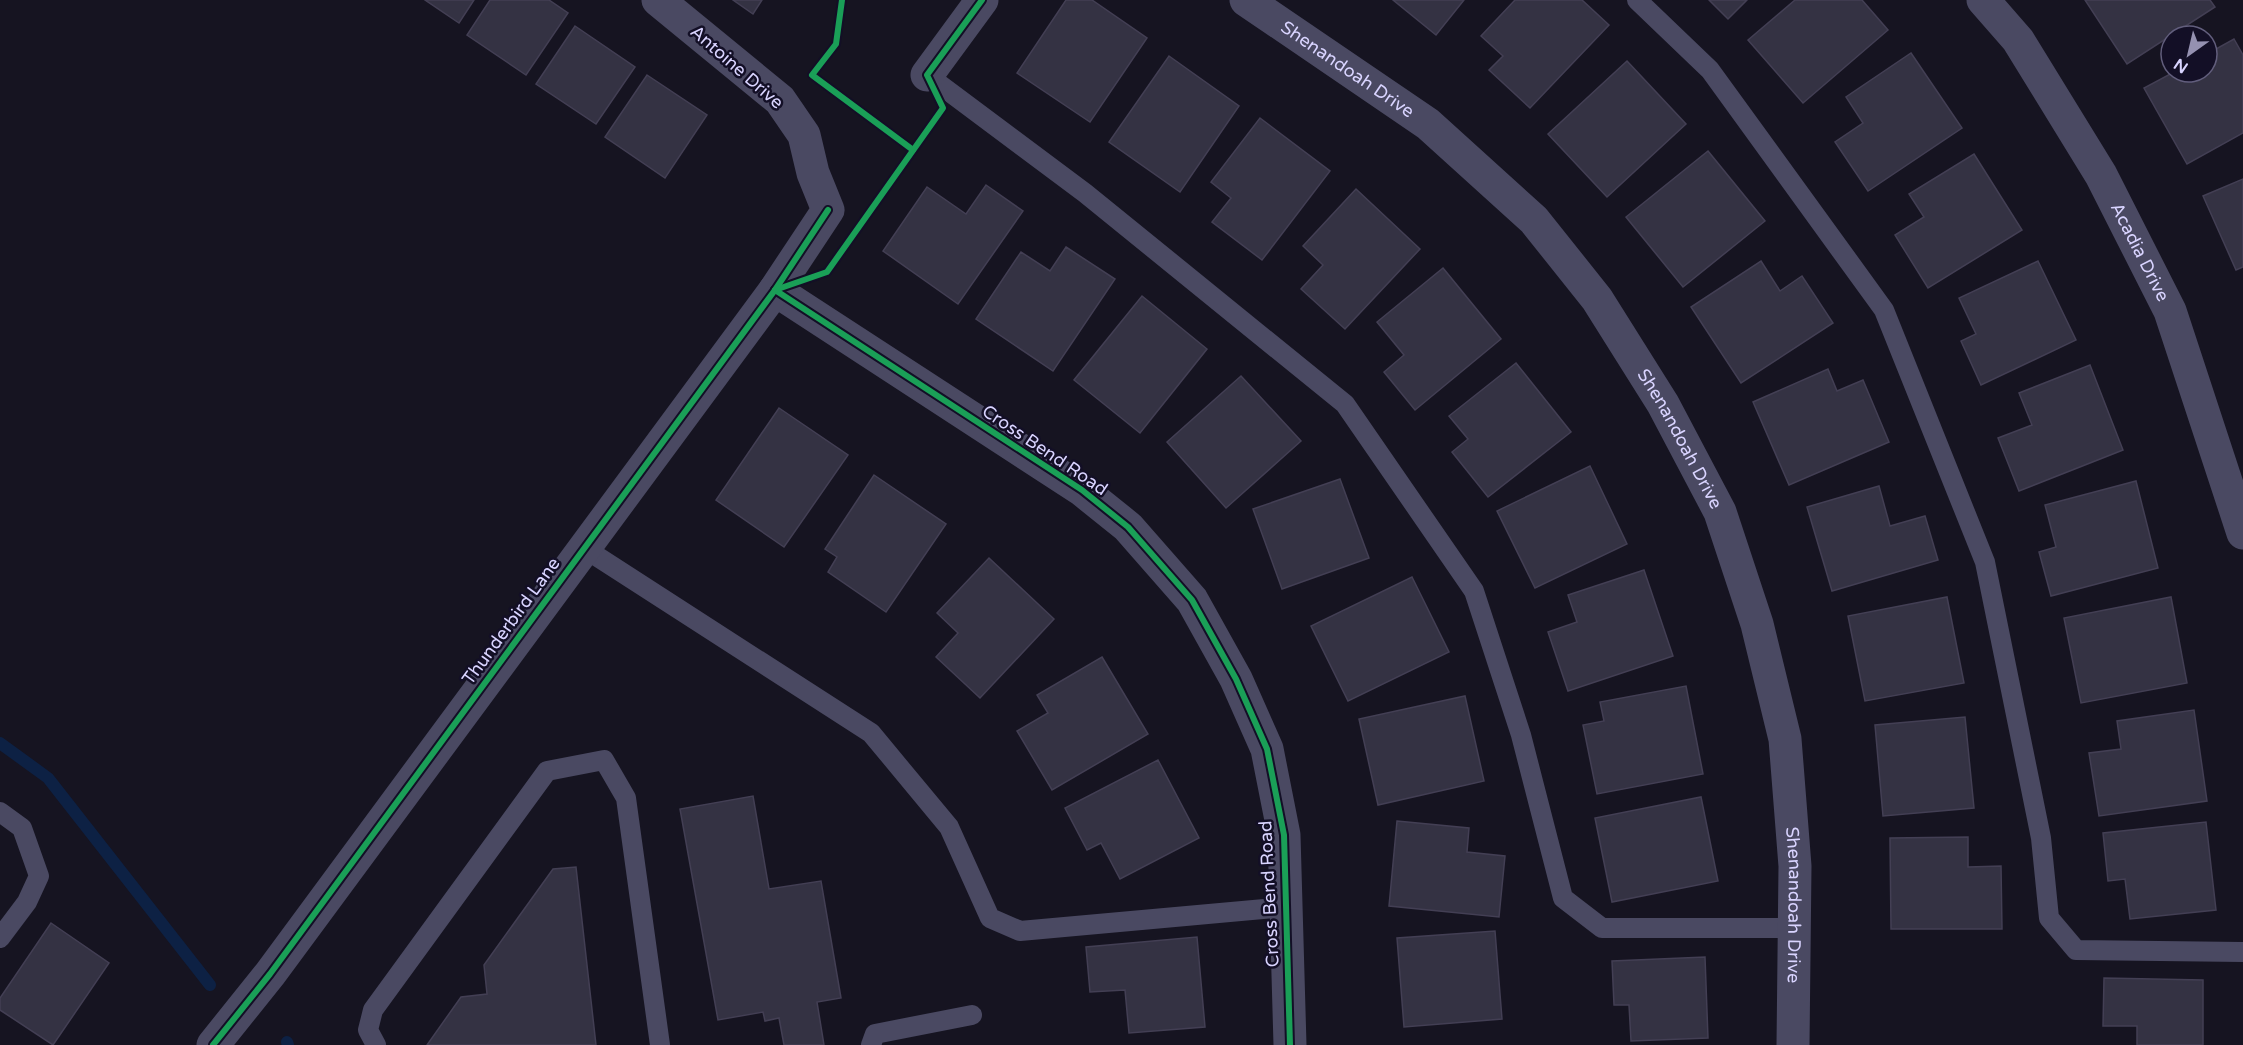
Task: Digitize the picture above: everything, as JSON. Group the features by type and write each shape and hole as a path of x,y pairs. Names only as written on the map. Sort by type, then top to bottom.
{"street":[{"name":"Antoine Drive","path":"658,0 780,100 804,135 813,173 828,210"},
{"path":"927,75 982,0"},
{"name":"Shenandoah Drive","path":"1245,0 1428,124 1534,220 1597,299 1663,404 1720,512 1757,624 1785,739 1796,866 1793,1045"},
{"name":"Acadia Drive","path":"1983,0 2018,40 2101,174 2170,311 2243,533"},
{"name":"Thunderbird Lane","path":"213,1045 270,974 775,290 828,210"},
{"name":"Cross Bend Road","path":"775,290 1082,490 1128,527 1192,600 1236,679 1268,749 1284,836 1290,1045"}],"lane":[{"path":"1637,0 1710,70 1884,310 1985,562 2041,838 2049,918 2076,950 2243,952"},
{"path":"927,75 1084,193 1345,404 1474,591 1521,735 1563,898 1602,928 1794,928"},
{"path":"584,548 871,733 949,827 990,918 1020,931 1286,907"},
{"path":"376,1045 368,1030 373,1010 547,771 604,760 626,798 660,1045"},
{"path":"0,812 22,828 39,876 27,902 0,938"},
{"path":"871,1045 875,1034 972,1015"}],"building":[{"path":"425,0 474,0 459,23"},
{"path":"490,0 549,0 568,13 526,75 467,35"},
{"path":"733,0 762,0 753,14"},
{"path":"1066,0 1092,0 1147,38 1090,122 1017,73"},
{"path":"1393,0 1464,0 1436,35"},
{"path":"1515,0 1582,0 1609,25 1530,108 1489,70 1503,56 1481,36"},
{"path":"1709,0 1747,0 1728,19"},
{"path":"1795,0 1862,0 1888,30 1803,103 1748,40"},
{"path":"2085,0 2210,0 2215,7 2189,24 2159,24 2159,43 2127,64"},
{"path":"575,26 635,67 596,124 536,84"},
{"path":"2234,39 2243,55 2243,133 2187,164 2144,88 2159,80 2159,84 2219,84 2219,47"},
{"path":"1911,53 1962,128 1868,191 1835,142 1863,123 1846,97"},
{"path":"1169,56 1239,106 1180,192 1109,142"},
{"path":"1627,61 1686,124 1607,197 1548,134"},
{"path":"647,75 707,115 665,178 605,137"},
{"path":"1260,118 1330,171 1262,260 1212,222 1231,198 1211,182"},
{"path":"1708,151 1765,221 1683,287 1626,217"},
{"path":"1974,154 2022,230 1928,288 1895,235 1924,217 1909,194"},
{"path":"2243,179 2243,267 2236,270 2203,196"},
{"path":"986,185 1023,211 958,304 883,251 927,187 966,214"},
{"path":"1356,189 1420,249 1345,329 1301,289 1323,265 1303,246"},
{"path":"1066,247 1115,279 1053,371 976,319 1021,252 1050,271"},
{"path":"1761,261 1780,291 1802,276 1833,323 1741,383 1691,307"},
{"path":"2038,261 2076,340 1981,385 1961,341 1976,334 1959,298"},
{"path":"1443,268 1501,339 1415,410 1384,372 1404,355 1377,322"},
{"path":"1142,296 1207,349 1140,433 1074,380"},
{"path":"1516,363 1571,432 1488,497 1452,452 1468,439 1449,416"},
{"path":"2090,365 2123,450 2019,491 1998,438 2032,425 2019,393"},
{"path":"1828,369 1837,391 1863,380 1889,442 1789,485 1753,402"},
{"path":"1241,376 1301,441 1226,508 1167,442"},
{"path":"779,408 848,455 784,547 716,500"},
{"path":"1590,466 1627,544 1535,588 1497,511"},
{"path":"874,475 946,524 886,612 828,572 837,557 825,549"},
{"path":"1340,479 1369,558 1282,589 1253,509"},
{"path":"2136,481 2158,568 2051,596 2039,552 2056,547 2045,505"},
{"path":"1879,486 1890,526 1925,516 1938,560 1832,591 1807,507"},
{"path":"989,558 1054,619 980,698 936,657 958,633 937,613"},
{"path":"1644,570 1673,656 1568,691 1548,632 1577,622 1568,595"},
{"path":"1412,577 1449,652 1348,701 1311,626"},
{"path":"1947,597 1964,683 1865,701 1848,616"},
{"path":"2171,597 2187,683 2081,703 2064,618"},
{"path":"1102,657 1148,734 1052,790 1017,731 1048,713 1037,695"},
{"path":"1686,686 1703,774 1597,794 1583,725 1604,721 1600,702"},
{"path":"1465,696 1484,781 1378,805 1359,719"},
{"path":"2194,710 2207,801 2099,816 2089,753 2121,749 2117,721"},
{"path":"1965,717 1974,808 1883,816 1875,725"},
{"path":"1158,760 1199,838 1120,879 1101,843 1087,850 1065,808"},
{"path":"753,796 769,889 821,881 841,998 817,1002 824,1045 784,1045 779,1018 765,1021 763,1012 718,1020 680,809"},
{"path":"1701,797 1718,881 1612,902 1595,818"},
{"path":"1397,821 1469,828 1467,852 1505,856 1499,917 1389,906"},
{"path":"2206,822 2216,910 2130,919 2125,879 2108,881 2103,833"},
{"path":"1968,837 1968,867 2001,866 2002,929 1891,929 1890,838"},
{"path":"576,867 596,1045 427,1045 461,997 487,994 484,965 553,869"},
{"path":"51,923 109,963 53,1045 0,1010 0,998"},
{"path":"1495,931 1502,1019 1404,1027 1397,938"},
{"path":"1197,937 1205,1027 1129,1033 1125,990 1090,992 1086,947"},
{"path":"1705,957 1708,1038 1631,1041 1629,1005 1614,1005 1612,961"},
{"path":"2104,978 2203,980 2203,1045 2137,1045 2137,1026 2103,1026"}],"waterway":[{"path":"0,743 48,778 210,985"}],"cycle path":[{"path":"842,0 836,44 812,75 913,150"},
{"path":"775,290 827,272 943,108 927,75 982,0"},
{"path":"213,1045 270,974 775,290 828,210"},
{"path":"775,290 1082,490 1128,527 1192,600 1236,679 1267,749 1284,835 1290,1045"}]}
